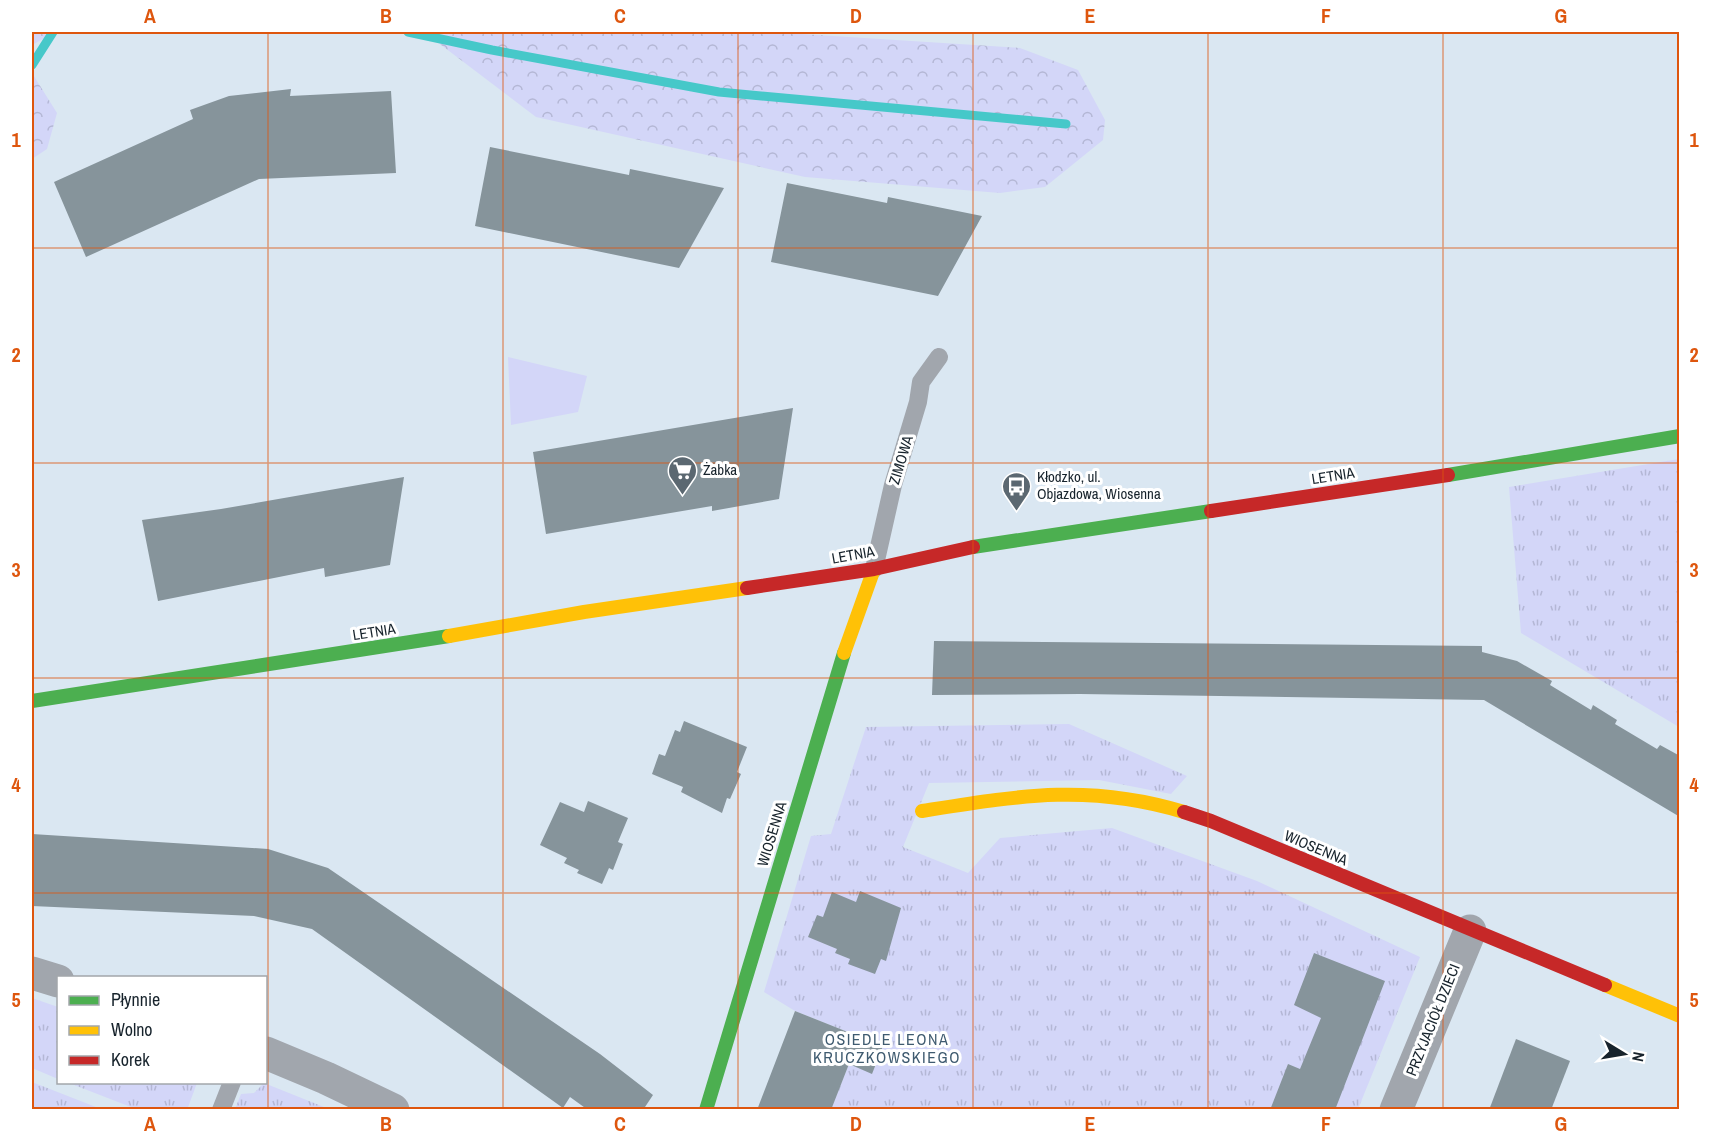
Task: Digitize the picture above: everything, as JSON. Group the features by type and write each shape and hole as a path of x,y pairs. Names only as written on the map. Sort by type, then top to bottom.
{"street":[{"name":"LETNIA","path":"32,701 394,646 584,612 874,569 947,551 1415,480 1680,436"},
{"name":"WIOSENNA","path":"706,1110 840,663 874,569"},
{"name":"WIOSENNA","path":"922,811 1014,797 1108,795 1161,804 1211,821 1470,931 1680,1016"},
{"name":"PRZYJACIÓŁ DZIECI","path":"1396,1110 1470,931"},
{"path":"32,973 57,981"},
{"path":"267,1053 393,1110"}],"lane":[{"name":"ZIMOWA","path":"874,569 893,485 918,402 921,382 939,357"},
{"path":"221,1110 232,1084"}],"green space":[{"path":"32,32 56,32 32,45"},
{"path":"424,32 770,32 1020,48 1078,70 1105,120 1103,140 1045,187 1000,193 805,177 536,117"},
{"path":"32,73 57,113 47,149 32,159"},
{"path":"508,357 587,376 578,412 511,425"},
{"path":"1680,459 1679,727 1521,633 1509,487"},
{"path":"1069,724 1187,776 1171,794 1099,780 929,783 903,847 968,873 1000,838 1112,828 1257,881 1420,957 1358,1109 831,1109 849,1064 872,1073 883,1046 795,1011 764,992 811,836 831,834 866,727"},
{"path":"32,998 57,1007 57,1079 32,1068"},
{"path":"32,1082 101,1109 32,1109"},
{"path":"72,1084 197,1084 187,1110 136,1109"},
{"path":"263,1084 266,1084 329,1109 235,1109 241,1094 254,1093"}],"building":[{"path":"291,89 290,96 391,91 396,173 259,179 86,257 54,182 193,119 190,110 229,96"},
{"path":"490,147 629,175 630,169 724,188 679,268 475,226"},
{"path":"787,183 887,203 888,197 982,216 938,296 771,262"},
{"path":"793,408 779,499 712,511 712,506 546,534 533,452"},
{"path":"404,477 390,565 325,577 324,568 158,601 142,520 221,509"},
{"path":"934,641 1482,646 1482,652 1517,661 1552,681 1550,685 1591,710 1593,705 1617,720 1615,724 1657,749 1660,745 1680,756 1680,817 1484,700 1080,694 932,695"},
{"path":"684,721 747,747 737,772 741,774 730,799 727,798 722,813 681,792 683,787 652,774 659,754 665,756 675,730 680,732"},
{"path":"588,801 628,818 618,842 623,844 613,870 609,868 602,884 577,873 579,870 564,863 567,858 540,845 560,802 584,812"},
{"path":"32,834 268,849 328,868 600,1054 653,1095 643,1110 588,1110 570,1097 563,1108 312,929 254,916 32,906"},
{"path":"860,891 901,908 886,961 881,959 875,974 848,964 850,959 835,953 837,949 808,937 817,915 823,917 832,892 856,902"},
{"path":"1314,953 1385,981 1335,1110 1270,1110 1288,1064 1300,1069 1321,1018 1294,1005"},
{"path":"795,1011 883,1046 872,1074 849,1064 831,1110 757,1110"},
{"path":"1516,1039 1570,1061 1551,1110 1489,1110"}],"waterway":[{"path":"32,65 53,32"},
{"path":"408,32 719,92 1066,124"}],"traffic: fast":[{"path":"1448,475 1680,436"},
{"path":"973,547 1211,511"},
{"path":"32,701 449,636"},
{"path":"706,1110 844,653"}],"traffic: slow":[{"path":"844,653 874,569"},
{"path":"449,636 584,612 747,588"},
{"path":"922,811 1022,797 1084,795 1149,803 1184,812"},
{"path":"1605,985 1680,1016"}],"traffic: jam":[{"path":"1211,511 1448,475"},
{"path":"747,588 874,569 973,547"},
{"path":"1184,812 1211,821 1605,985"}],"place":[{"name":"Żabka","path":"682,496"},
{"name":"Kłodzko, ul. Objazdowa, Wiosenna","path":"1016,512"}],"district":[{"name":"OSIEDLE LEONA KRUCZKOWSKIEGO","path":"887,1048"}]}
